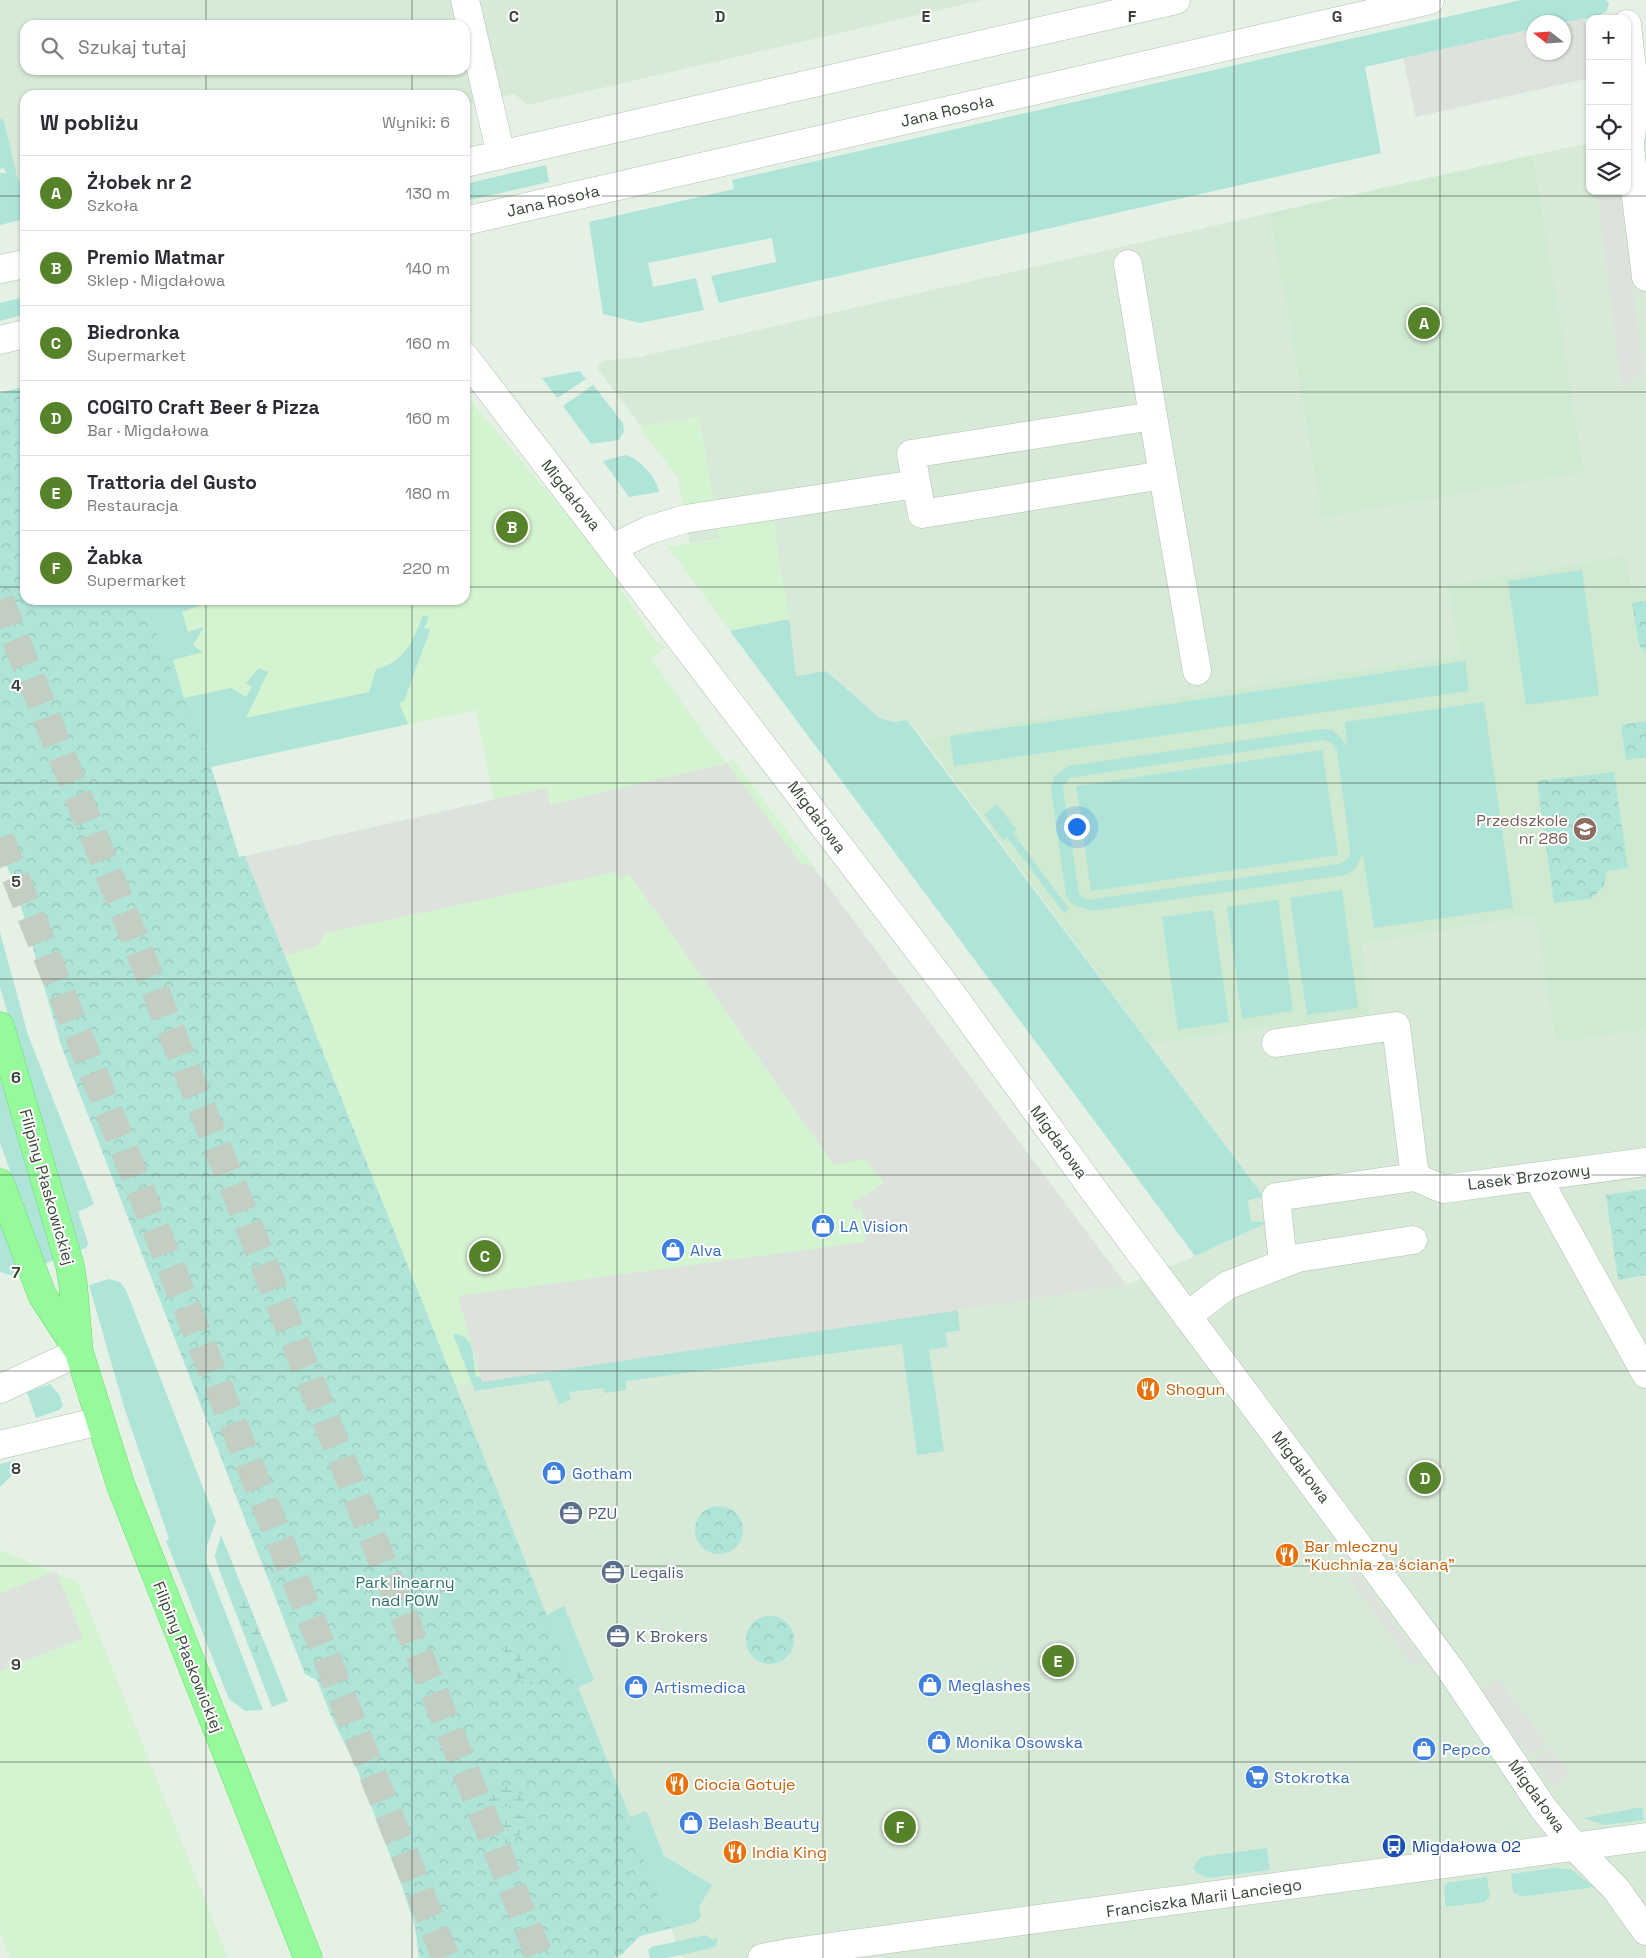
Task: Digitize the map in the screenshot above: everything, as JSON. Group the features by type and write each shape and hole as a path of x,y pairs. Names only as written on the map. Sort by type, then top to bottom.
{"main road":[{"name":"Filipiny Płaskowickiej","path":"0,1026 70,1266 79,1352 121,1486 308,1958"},
{"name":"Filipiny Płaskowickiej","path":"0,1183 42,1295 79,1352"}],"street":[{"path":"465,0 470,20"},
{"path":"470,162 1176,0"},
{"name":"Jana Rosoła","path":"470,220 1430,0"},
{"path":"1623,0 1625,15"},
{"path":"470,22 501,155"},
{"path":"1631,59 1636,103 1630,142 1631,157 1646,277"},
{"path":"1128,264 1197,672"},
{"path":"0,269 20,265"},
{"path":"0,340 20,335"},
{"name":"Migdałowa","path":"470,363 940,978 1188,1316 1452,1670 1543,1808 1575,1847 1616,1889 1646,1931"},
{"path":"1153,416 911,454 916,484 922,514 1163,475"},
{"path":"612,548 649,530 685,519 916,484"},
{"path":"1276,1042 1396,1026 1415,1177 1276,1197 1283,1263"},
{"name":"Lasek Brzozowy","path":"1415,1177 1443,1189 1646,1162"},
{"path":"1537,1177 1642,1357"},
{"path":"1188,1316 1228,1285 1306,1255 1413,1240"},
{"path":"0,1389 79,1352"},
{"path":"0,1445 100,1420"},
{"name":"Franciszka Marii Lanciego","path":"762,1958 793,1952 977,1929 1646,1837"}],"shaded area":[{"path":"0,0 983,0 528,105 514,94 470,104 470,90 20,90 20,181 18,180 4,121 0,118"},
{"path":"1584,18 1586,27 1586,79 1416,117 1403,58 1526,31 1526,60 1571,60 1571,21"},
{"path":"1646,131 1646,585 1631,587 1625,555 1449,585 1459,655 1066,713 923,739 907,721 894,722 880,718 826,671 796,676 773,519 716,528 724,538 690,543 683,505 713,500 699,417 641,426 597,368 602,361 640,357 1270,213 1322,518 1583,472 1533,155 1586,144 1586,195 1631,195 1631,134"},
{"path":"1533,155 1584,472 1322,518 1270,213"},
{"path":"1598,195 1621,195 1644,374 1622,388"},
{"path":"470,400 591,543 656,642 666,647 651,658 681,701 726,763 733,759 1126,1285 455,1385 245,856 494,800 476,710 211,767 150,617 156,605 470,605"},
{"path":"699,417 713,500 683,505 678,477 641,431 641,426"},
{"path":"773,519 789,619 730,631 668,547 723,539 716,528"},
{"path":"1626,555 1631,587 1646,585 1646,1030 1556,1043 1536,916 1362,944 1371,1014 1150,1044 923,739 1066,713 1459,655 1448,585"},
{"path":"727,763 801,864 813,866 1126,1285 482,1382 458,1296 866,1242 862,1209 854,1210 852,1200 859,1199 884,1183 865,1159 834,1165 629,873 621,879 615,872 325,933 318,945 285,956 245,856 546,788 550,805"},
{"path":"1537,916 1556,1043 1646,1030 1646,1958 683,1958 455,1385 1126,1285 1195,1256 1271,1221 1251,1222 1248,1200 1264,1197 1150,1044 1371,1014 1362,944"},
{"path":"0,1550 78,1582 228,1958 10,1958 0,1932"},
{"path":"1351,1565 1424,1663 1411,1663 1349,1579"},
{"path":"56,1571 83,1638 0,1671 0,1594"},
{"path":"1498,1679 1547,1744 1530,1756 1481,1691"},
{"path":"1549,1748 1569,1774 1553,1787 1534,1761"}],"green space":[{"path":"1521,0 1606,0 1609,4 1607,11 1599,15 1586,15 1586,19 1581,20 1571,21 1571,15 1526,15 1526,31 1365,67 1381,153 719,303 711,276 776,262 772,238 648,263 653,287 696,278 704,310 640,323 603,314 589,222 734,189 732,180"},
{"path":"0,118 4,121 18,180 20,181 20,220 0,225 0,173 6,173 4,168 0,169"},
{"path":"546,165 549,182 470,200 470,183"},
{"path":"20,298 20,315 0,321 0,303"},
{"path":"580,371 586,379 557,398 542,378"},
{"path":"593,385 623,423 624,431 619,440 591,444 563,406"},
{"name":"Park linearny nad POW","path":"20,387 20,605 145,605 211,767 239,857 245,856 671,1928 640,1936 621,1955 613,1958 419,1958 415,1926 403,1889 355,1764 331,1716 317,1680 305,1674 62,1048 21,907 0,845 0,393"},
{"path":"625,455 636,460 646,469 655,481 659,492 629,497 603,461"},
{"path":"1582,570 1599,695 1526,705 1508,581"},
{"path":"1646,601 1646,653 1639,645 1632,603"},
{"path":"135,605 200,605 182,612 188,632 204,627 193,645 203,652 173,660 184,698 231,688 246,697 252,687 246,683 259,668 268,672 246,718 369,692 376,669 386,666 401,656 416,633 423,615 429,617 424,628 430,630 404,701 399,703 408,724 211,767 239,857 245,856 314,1029 311,1034"},
{"path":"789,619 796,676 826,671 880,718 894,722 907,720 1264,1197 1248,1200 1251,1222 1271,1221 1195,1256 730,631"},
{"path":"1465,661 1469,691 954,766 950,736"},
{"path":"1484,702 1513,908 1374,928 1363,854 1355,869 1345,875 1092,911 1073,905 1066,895 1051,789 1054,777 1068,766 1322,729 1333,730 1347,745 1345,722","holes":["1323,740 1331,743 1337,750 1350,850 1349,857 1344,862 1088,900 1079,894 1063,788 1069,778"]},
{"path":"1646,721 1646,757 1626,760 1621,725"},
{"path":"1322,750 1338,855 1091,891 1076,786"},
{"path":"1614,772 1628,868 1606,871 1604,886 1591,899 1554,903 1537,781"},
{"path":"997,804 1016,829 1013,833 1069,909 1064,913 1007,837 1003,840 984,814"},
{"path":"83,812 90,816 103,847 102,851 65,819"},
{"path":"1342,890 1358,1008 1307,1015 1290,898"},
{"path":"1278,900 1293,1011 1242,1019 1227,907"},
{"path":"1213,910 1229,1022 1178,1030 1162,917"},
{"path":"0,932 28,1035 94,1204 78,1212 88,1243 86,1248 79,1250 41,1131 0,987"},
{"path":"0,1078 54,1260 44,1264 0,1143"},
{"path":"1646,1189 1646,1275 1618,1280 1606,1195"},
{"path":"0,1224 19,1274 10,1275 0,1272"},
{"path":"109,1279 120,1282 126,1290 216,1521 207,1546 206,1562 263,1710 245,1711 229,1699 166,1541 169,1539 124,1407 89,1285"},
{"path":"957,1308 960,1330 945,1333 948,1347 929,1350 944,1451 917,1455 902,1344 626,1381 626,1390 605,1393 604,1388 569,1392 571,1399 559,1404 549,1380 475,1391 453,1334 461,1335 470,1343 476,1377"},
{"path":"50,1384 59,1394 63,1406 59,1410 36,1418 27,1392"},
{"path":"16,1460 15,1472 0,1487 0,1464"},
{"path":"714,1506 724,1506 736,1513 743,1525 743,1535 736,1547 724,1554 714,1554 706,1550 699,1543 695,1535 695,1525 699,1517 706,1510"},
{"path":"221,1535 288,1701 272,1707 217,1564 215,1556"},
{"path":"239,1590 244,1592 265,1646 256,1652 253,1651 237,1609 237,1593"},
{"path":"564,1606 594,1680 578,1687 630,1817 646,1811 664,1856 712,1885 699,1907 701,1916 696,1922 640,1936 632,1829 627,1816 521,1628"},
{"path":"770,1616 779,1618 787,1623 792,1631 794,1640 792,1649 787,1657 779,1662 770,1664 761,1662 753,1657 748,1649 746,1640 748,1631 753,1623 761,1618"},
{"path":"509,1637 518,1648 533,1685 519,1680 501,1644"},
{"path":"503,1785 526,1796 527,1802 486,1811 484,1806 491,1792 496,1787"},
{"path":"1642,1807 1644,1820 1604,1825 1584,1818"},
{"path":"527,1813 531,1815 532,1820 511,1844 506,1843 483,1823"},
{"path":"1267,1848 1270,1870 1208,1878 1197,1873 1193,1867 1201,1857"},
{"path":"1554,1868 1570,1869 1594,1887 1527,1896 1520,1896 1513,1892 1511,1874"},
{"path":"1487,1877 1490,1896 1485,1902 1446,1907 1444,1888 1447,1883"},
{"path":"706,1935 711,1939 718,1938 716,1946 666,1958 650,1958 648,1950 652,1947"}],"tunnel":[{"path":"0,600 540,1958"},
{"path":"0,838 446,1958"}],"place":[{"name":"Żłobek nr 2","path":"1424,323"},
{"name":"Premio Matmar","path":"512,527"},
{"name":"Przedszkole nr 286","path":"1585,829"},
{"name":"LA Vision","path":"823,1226"},
{"name":"Alva","path":"673,1250"},
{"name":"Biedronka","path":"485,1256"},
{"name":"Shogun","path":"1148,1389"},
{"name":"Gotham","path":"554,1473"},
{"name":"COGITO Craft Beer & Pizza","path":"1425,1478"},
{"name":"PZU","path":"571,1513"},
{"name":"Bar mleczny \"Kuchnia za ścianą\"","path":"1287,1555"},
{"name":"Legalis","path":"613,1572"},
{"name":"K Brokers","path":"618,1636"},
{"name":"Trattoria del Gusto","path":"1058,1661"},
{"name":"Meglashes","path":"930,1685"},
{"name":"Artismedica","path":"636,1687"},
{"name":"Monika Osowska","path":"939,1742"},
{"name":"Pepco","path":"1424,1749"},
{"name":"Stokrotka","path":"1257,1777"},
{"name":"Ciocia Gotuje","path":"677,1784"},
{"name":"Belash Beauty","path":"691,1823"},
{"name":"Żabka","path":"900,1827"},
{"name":"Migdałowa 02","path":"1394,1846"},
{"name":"India King","path":"735,1852"}]}
